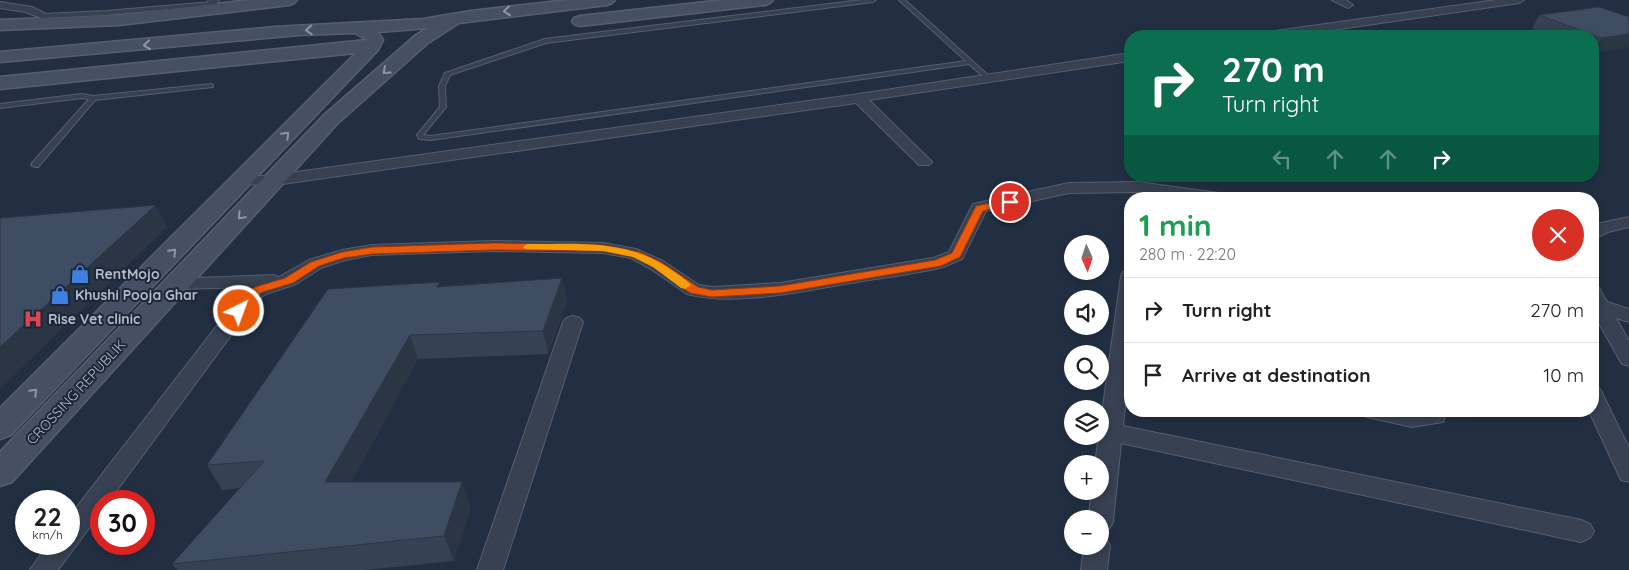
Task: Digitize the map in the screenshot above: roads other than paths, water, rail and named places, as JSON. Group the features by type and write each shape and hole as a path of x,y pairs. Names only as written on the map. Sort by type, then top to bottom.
{"street":[{"path":"0,25 128,20 211,5 289,0"},
{"path":"0,83 365,38 471,16 608,0"},
{"path":"569,22 764,0"},
{"path":"1337,0 1348,5"},
{"path":"1310,30 1519,0"},
{"path":"0,5 28,9 63,24"},
{"path":"0,14 44,16"},
{"name":"CROSSING REPUBLIK","path":"0,473 330,120 422,38 452,20"},
{"path":"0,57 60,54 276,32 365,38"},
{"path":"422,38 462,34"},
{"path":"0,427 241,181 365,38"},
{"path":"241,181 275,180 859,98 1124,57"},
{"path":"859,98 924,162"},
{"path":"80,521 250,296 259,290 289,280 315,264 342,255 372,250 494,246 603,248 636,254 657,265 694,290 712,294 780,289 937,263 956,255 979,208 1069,188 1124,192"},
{"path":"1599,230 1629,222"},
{"path":"179,283 289,280"},
{"path":"1599,301 1629,316"},
{"path":"1599,304 1629,358"},
{"path":"490,570 573,322"},
{"path":"1101,510 1124,325"},
{"path":"1599,409 1629,473"},
{"path":"1403,417 1412,419 1427,417"},
{"path":"1111,432 1582,531"},
{"path":"43,570 54,555"},
{"path":"1094,570 1096,555"}],"lane":[{"path":"873,0 533,43 447,74 442,86 443,107 420,135 422,138 431,138 970,62"},
{"path":"902,0 987,78"},
{"path":"801,1 806,8"},
{"path":"44,16 106,14 211,5"},
{"path":"0,106 82,96 93,98 211,86"},
{"path":"35,165 93,98"}],"place":[{"name":"RentMojo","path":"80,274"},
{"name":"Khushi Pooja Ghar","path":"60,295"},
{"name":"Rise Vet clinic","path":"33,319"}]}
